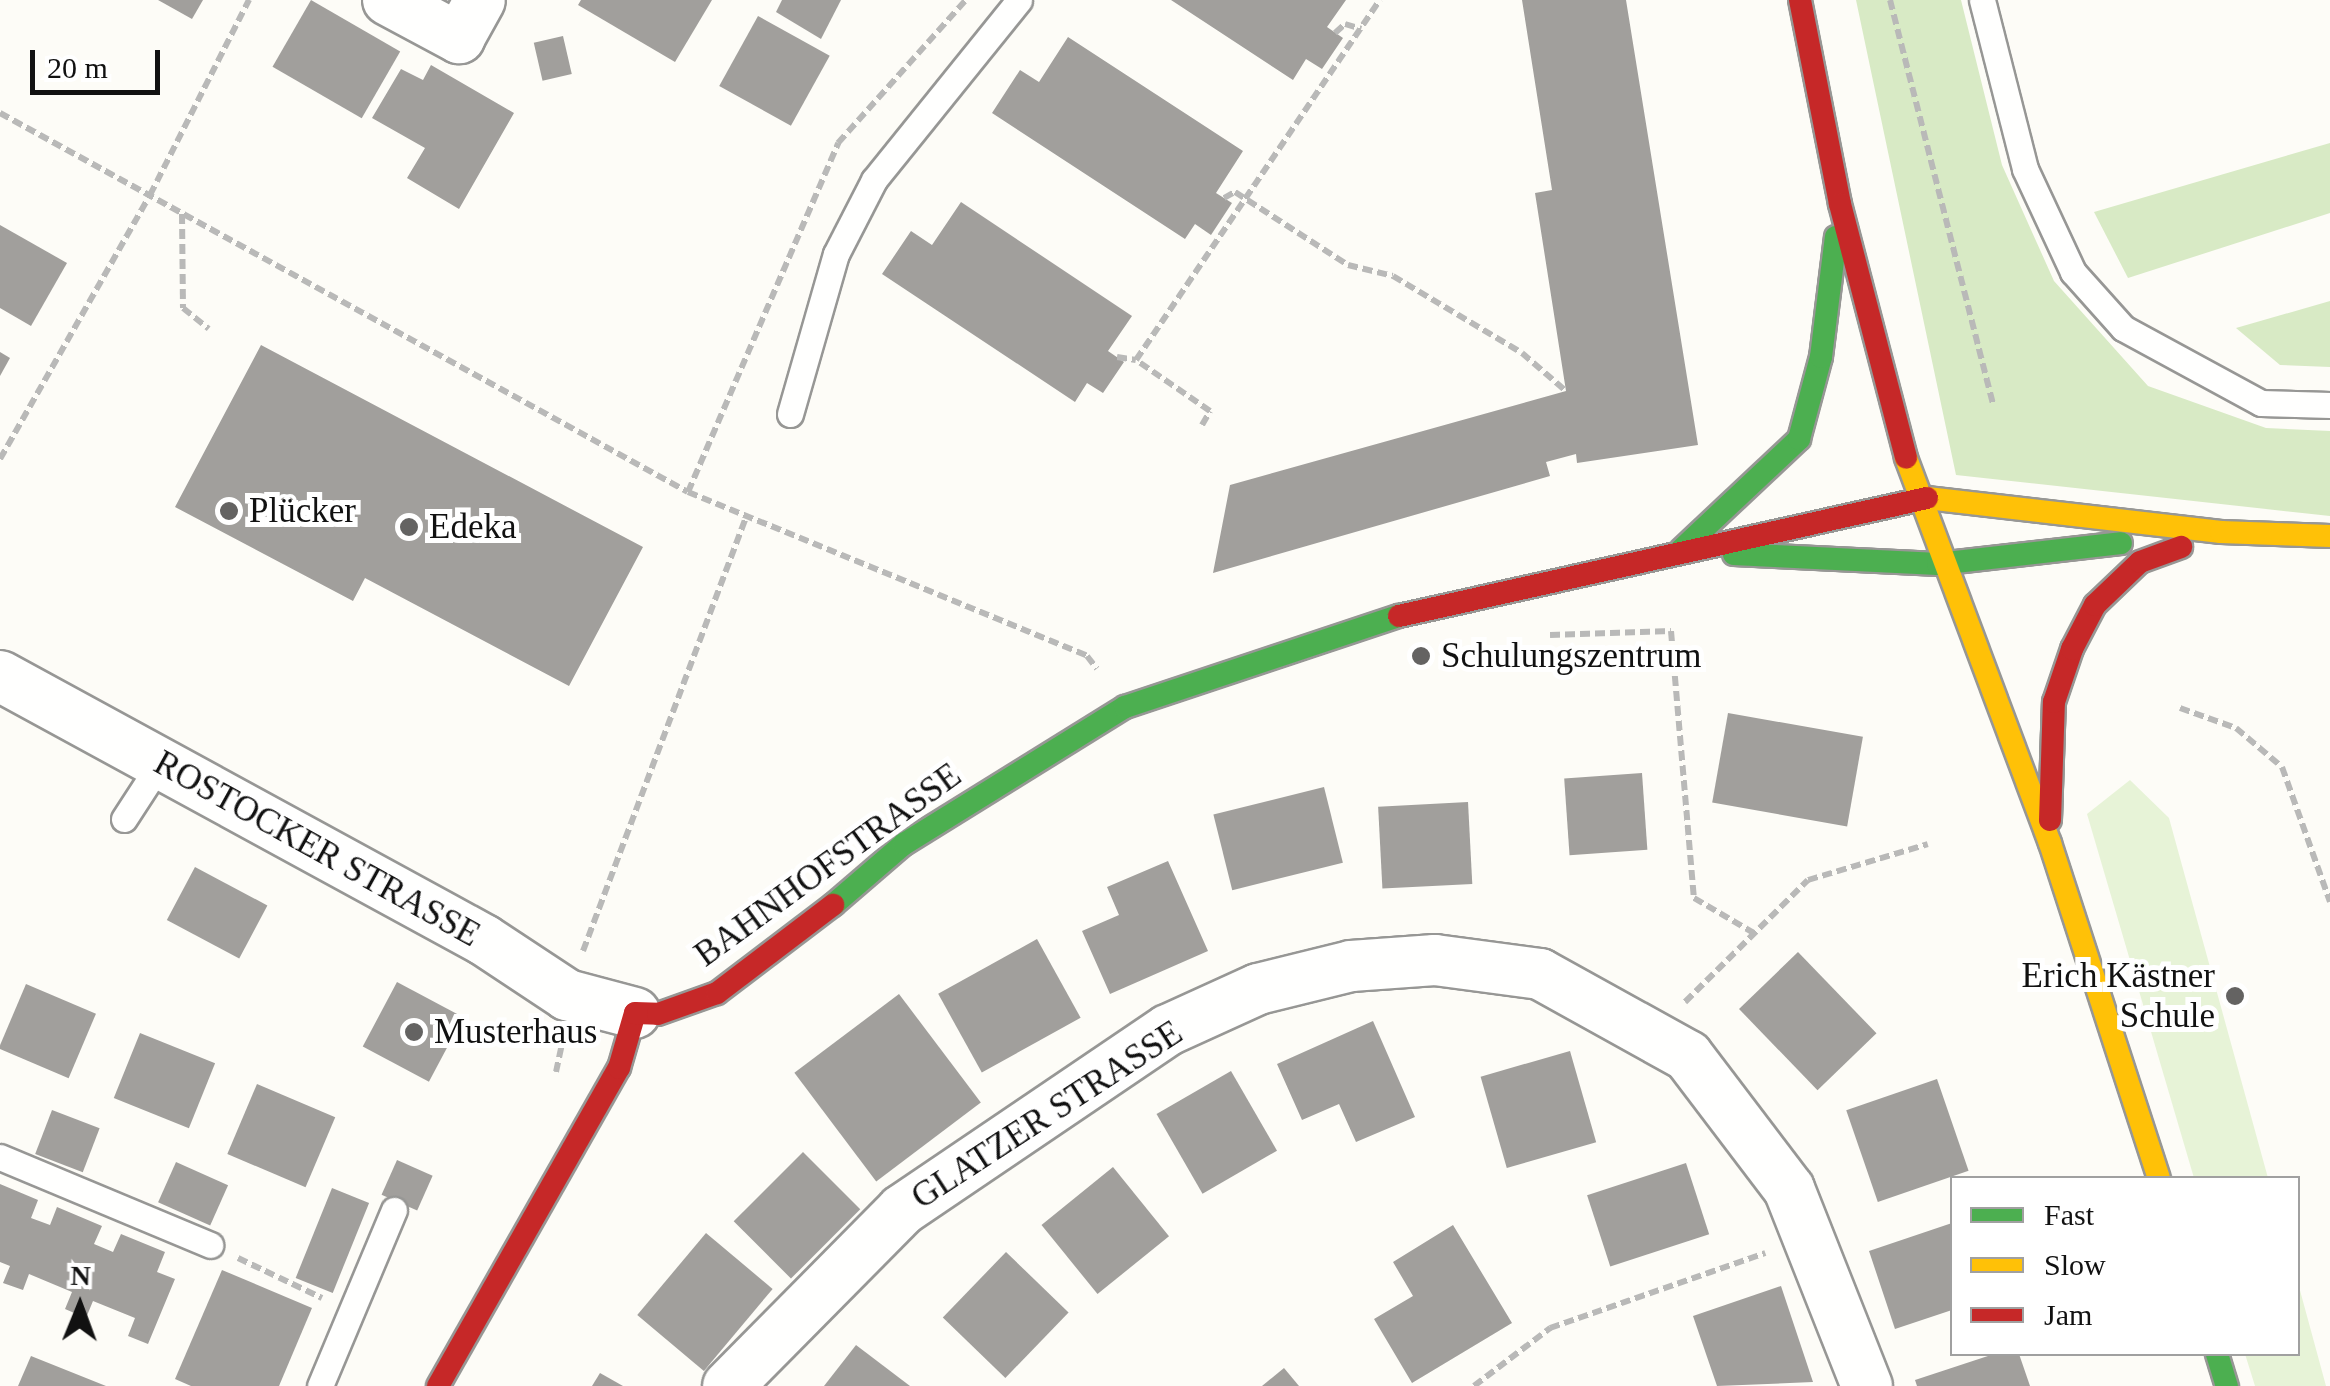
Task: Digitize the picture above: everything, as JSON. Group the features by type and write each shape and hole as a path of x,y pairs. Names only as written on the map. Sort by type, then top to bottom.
{"street":[{"path":"388,0 459,38 480,0"},
{"path":"1800,0 1840,204 1916,497 1938,564 2050,843 2159,1176"},
{"path":"1681,550 1798,439 1822,357 1840,204"},
{"name":"BAHNHOFSTRASSE","path":"636,1013 669,1011 717,993 772,957 904,844 1124,706 1390,618 1916,497 2221,532"},
{"path":"1681,550 1836,564 1938,564 2221,532 2330,536"},
{"path":"2050,843 2054,702 2095,604 2140,562 2221,532"},
{"name":"ROSTOCKER STRASSE","path":"0,676 484,940 566,994 636,1013"},
{"name":"GLATZER STRASSE","path":"728,1386 902,1210 1104,1069 1258,988 1350,966 1435,960 1540,974 1688,1056 1789,1189 1866,1386"},
{"path":"438,1386 620,1068 636,1013"},
{"path":"2218,1356 2228,1386"}],"lane":[{"path":"790,414 836,254 874,180 1019,0"},
{"path":"1982,0 2025,168 2073,272 2123,328 2261,403 2330,405"},
{"path":"124,820 160,762"},
{"path":"0,1157 210,1245"},
{"path":"320,1386 394,1210"}],"path":[{"path":"0,459 150,195 249,0"},
{"path":"1136,360 1380,0"},
{"path":"1890,0 1993,405"},
{"path":"1336,33 1345,24 1360,30"},
{"path":"0,113 688,492 1087,656"},
{"path":"1224,198 1236,192 1348,265 1393,276 1522,352 1566,391"},
{"path":"182,212 182,308 208,329"},
{"path":"1116,357 1136,360 1210,411 1202,425"},
{"path":"566,994 746,516"},
{"path":"1521,587 1543,636 1671,630 1694,898 1754,934"},
{"path":"2180,708 2236,728 2282,766 2330,902"},
{"path":"1651,1036 1808,880 1928,844"},
{"path":"1474,1386 1550,1328 1808,1238"},
{"path":"210,1245 350,1311"}],"green space":[{"path":"1856,0 1961,0 2002,165 2054,281 2148,386 2266,428 2330,431 2330,516 1956,475"},
{"path":"2330,143 2330,213 2128,278 2094,212"},
{"path":"2330,301 2330,367 2280,365 2236,328"},
{"path":"2130,780 2169,818 2267,1176 2193,1176 2087,814"},
{"path":"2300,1290 2326,1386 2255,1386 2246,1356 2300,1356"}],"building":[{"path":"158,0 203,0 192,19"},
{"path":"311,0 400,52 362,118 272,67"},
{"path":"581,0 712,0 675,62 578,5"},
{"path":"782,0 841,0 821,39 776,12"},
{"path":"1171,0 1346,0 1327,27 1343,38 1322,69 1306,59 1293,80"},
{"path":"1522,0 1626,0 1698,445 1577,463 1576,454 1546,462 1550,476 1213,573 1230,485 1566,391 1535,193 1552,190"},
{"path":"758,16 830,56 791,126 719,86"},
{"path":"563,36 572,74 543,81 534,43"},
{"path":"1068,37 1243,151 1216,193 1232,203 1211,235 1195,224 1185,239 992,113 1020,70 1039,82"},
{"path":"431,65 514,113 459,209 407,178 425,148 372,118 401,69 423,80"},
{"path":"961,202 1132,316 1108,351 1124,362 1103,393 1087,383 1075,402 882,274 911,231 932,245"},
{"path":"0,225 67,263 31,326 0,308"},
{"name":"Edeka","path":"261,345 643,547 569,686 365,578 353,601 175,507"},
{"path":"0,352 10,358 0,376"},
{"path":"1728,713 1863,737 1847,826 1712,803"},
{"path":"1642,773 1647,850 1570,855 1564,778"},
{"path":"1324,787 1343,863 1232,890 1213,815"},
{"path":"1468,802 1472,884 1382,889 1378,807"},
{"path":"1168,861 1208,951 1110,994 1082,931 1119,915 1107,887"},
{"path":"195,867 267,905 239,958 167,920"},
{"path":"1037,939 1081,1018 982,1072 938,994"},
{"path":"1798,952 1876,1033 1818,1090 1739,1009"},
{"name":"Musterhaus","path":"397,982 463,1017 429,1082 363,1046"},
{"path":"26,984 96,1014 69,1078 0,1049"},
{"path":"899,994 981,1103 876,1181 794,1073"},
{"path":"1373,1021 1415,1117 1356,1142 1339,1104 1302,1120 1277,1064"},
{"path":"140,1033 215,1063 189,1128 114,1098"},
{"path":"1570,1051 1596,1142 1507,1168 1481,1077"},
{"path":"1231,1071 1277,1151 1203,1194 1157,1114"},
{"path":"1937,1079 1969,1171 1878,1202 1846,1110"},
{"path":"257,1084 335,1117 306,1187 227,1154"},
{"path":"52,1110 100,1128 83,1172 35,1154"},
{"path":"803,1152 860,1209 791,1279 734,1221"},
{"path":"397,1160 433,1176 417,1211 382,1195"},
{"path":"176,1162 228,1185 210,1225 158,1202"},
{"path":"1686,1163 1709,1234 1610,1266 1587,1195"},
{"path":"1113,1167 1169,1236 1098,1294 1042,1225"},
{"path":"0,1184 38,1200 31,1218 50,1225 57,1207 102,1226 94,1244 113,1252 121,1234 165,1252 157,1272 175,1279 148,1344 128,1336 135,1318 93,1301 86,1318 65,1309 72,1292 29,1274 23,1290 3,1283 10,1266 0,1262"},
{"path":"332,1188 369,1203 333,1293 296,1278"},
{"path":"1950,1224 1950,1311 1895,1329 1869,1251"},
{"path":"1453,1225 1512,1323 1412,1383 1374,1319 1413,1296 1393,1262"},
{"path":"706,1233 773,1289 704,1371 637,1315"},
{"path":"1006,1252 1069,1312 1005,1378 943,1317"},
{"path":"222,1270 312,1308 279,1386 191,1386 175,1379"},
{"path":"1781,1286 1813,1382 1717,1386 1693,1316"},
{"path":"856,1345 910,1386 824,1386"},
{"path":"31,1356 106,1386 18,1386"},
{"path":"1988,1356 2020,1356 2030,1386 1917,1386 1915,1380"},
{"path":"1284,1368 1299,1386 1262,1386"},
{"path":"600,1373 623,1386 592,1386"}],"traffic: fast":[{"path":"1681,550 1799,439 1821,357 1836,237"},
{"path":"1734,554 1938,564 2121,543"},
{"path":"833,905 904,844 1125,707 1399,616"},
{"path":"2218,1356 2227,1386"}],"traffic: slow":[{"path":"1906,458 2050,843 2158,1176"},
{"path":"1927,498 2221,532 2330,536"}],"traffic: jam":[{"path":"1800,0 1840,204 1906,458"},
{"path":"1399,616 1927,498"},
{"path":"2050,820 2054,702 2072,649 2095,605 2140,562 2181,547"},
{"path":"438,1386 619,1068 635,1013 658,1014 717,993 833,905"}],"place":[{"name":"Plücker","path":"229,511"},
{"name":"Edeka","path":"409,527"},
{"name":"Schulungszentrum","path":"1421,656"},
{"name":"Erich Kästner Schule","path":"2235,996"},
{"name":"Musterhaus","path":"414,1032"}]}
